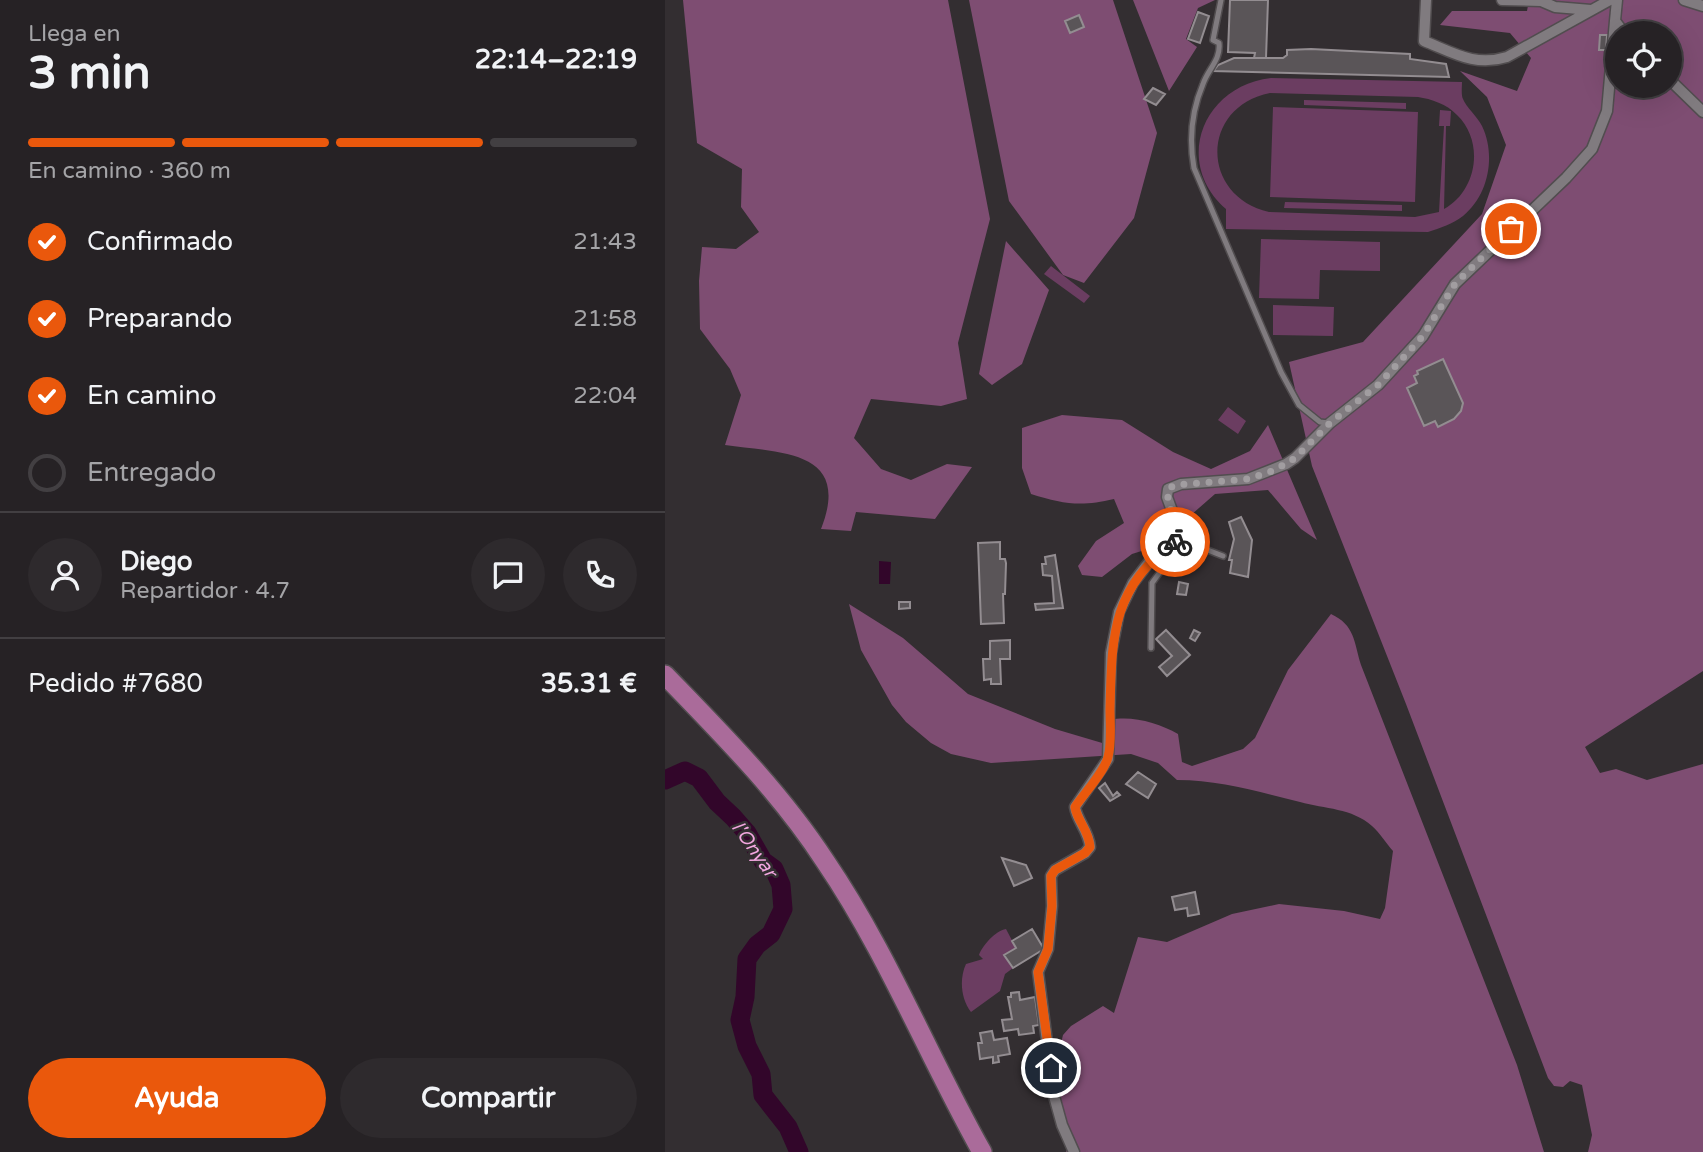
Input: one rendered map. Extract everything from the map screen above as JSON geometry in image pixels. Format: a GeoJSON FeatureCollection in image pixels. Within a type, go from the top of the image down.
{"type":"FeatureCollection","features":[{"type":"Feature","properties":{"kind":"highway"},"geometry":{"type":"LineString","coordinates":[[665,675],[768,784],[826,862],[887,967],[950,1095],[982,1152]]}},
{"type":"Feature","properties":{"kind":"street"},"geometry":{"type":"LineString","coordinates":[[1426,0],[1424,41],[1466,58],[1491,62],[1507,57],[1610,0]]}},
{"type":"Feature","properties":{"kind":"street"},"geometry":{"type":"LineString","coordinates":[[1503,0],[1541,1],[1555,7],[1591,10]]}},
{"type":"Feature","properties":{"kind":"street"},"geometry":{"type":"LineString","coordinates":[[1615,21],[1617,0]]}},
{"type":"Feature","properties":{"kind":"street"},"geometry":{"type":"LineString","coordinates":[[1683,0],[1703,6]]}},
{"type":"Feature","properties":{"kind":"street"},"geometry":{"type":"LineString","coordinates":[[1682,92],[1703,112]]}},
{"type":"Feature","properties":{"kind":"street"},"geometry":{"type":"LineString","coordinates":[[1075,1152],[1062,1125],[1054,1096],[1038,972],[1048,949],[1052,906],[1051,876],[1055,870],[1085,853],[1090,847],[1086,827],[1075,807],[1108,759],[1111,653],[1119,612],[1133,583],[1152,558],[1182,539],[1167,497],[1168,489],[1175,485],[1248,479],[1275,470],[1295,458],[1330,423],[1378,385],[1423,336],[1455,284],[1566,178],[1592,149],[1603,125],[1609,98]]}},
{"type":"Feature","properties":{"kind":"lane"},"geometry":{"type":"LineString","coordinates":[[1221,0],[1213,40],[1219,43],[1220,54],[1204,81],[1197,100],[1192,141],[1194,167],[1272,350],[1299,405],[1320,422],[1330,423]]}},
{"type":"Feature","properties":{"kind":"lane"},"geometry":{"type":"LineString","coordinates":[[1151,648],[1152,583],[1182,539],[1223,556]]}},
{"type":"Feature","properties":{"kind":"shaded area"},"geometry":{"type":"Polygon","coordinates":[[[683,0],[948,0],[990,219],[958,343],[967,399],[941,406],[871,399],[854,438],[881,469],[911,480],[947,464],[972,467],[935,519],[856,512],[851,531],[821,529],[828,503],[827,484],[819,470],[806,460],[788,454],[725,445],[741,395],[730,369],[700,329],[699,281],[702,247],[736,249],[759,232],[741,207],[742,169],[697,143],[683,0]]]}},
{"type":"Feature","properties":{"kind":"shaded area"},"geometry":{"type":"Polygon","coordinates":[[[969,0],[1113,0],[1157,133],[1134,218],[1084,283],[1063,275],[1009,201],[969,0]]]}},
{"type":"Feature","properties":{"kind":"shaded area"},"geometry":{"type":"Polygon","coordinates":[[[1133,0],[1215,0],[1198,8],[1186,39],[1197,47],[1169,91],[1133,0]]]}},
{"type":"Feature","properties":{"kind":"shaded area"},"geometry":{"type":"Polygon","coordinates":[[[1529,0],[1703,0],[1703,671],[1585,747],[1600,773],[1616,769],[1647,780],[1703,764],[1703,1152],[1588,1152],[1592,1135],[1582,1085],[1570,1081],[1563,1087],[1554,1086],[1548,1078],[1312,466],[1289,362],[1363,342],[1482,214],[1506,145],[1487,97],[1460,71],[1517,91],[1531,58],[1510,33],[1440,25],[1452,11],[1527,11],[1529,0]]]}},
{"type":"Feature","properties":{"kind":"shaded area"},"geometry":{"type":"Polygon","coordinates":[[[1271,78],[1462,82],[1463,99],[1480,122],[1489,149],[1487,174],[1479,197],[1463,216],[1451,224],[1428,232],[1226,229],[1226,209],[1210,190],[1201,170],[1199,149],[1203,129],[1212,111],[1227,95],[1247,84],[1271,78]],[[1270,93],[1247,101],[1231,115],[1221,133],[1217,152],[1221,171],[1230,189],[1246,203],[1269,212],[1415,217],[1439,212],[1444,126],[1439,126],[1440,110],[1451,111],[1450,126],[1446,126],[1444,209],[1464,191],[1470,178],[1474,152],[1466,126],[1457,115],[1449,108],[1439,103],[1418,97],[1270,93]]]}},
{"type":"Feature","properties":{"kind":"shaded area"},"geometry":{"type":"Polygon","coordinates":[[[1304,100],[1406,103],[1406,109],[1304,105],[1304,100]]]}},
{"type":"Feature","properties":{"kind":"shaded area"},"geometry":{"type":"Polygon","coordinates":[[[1273,107],[1418,112],[1415,202],[1270,197],[1273,107]]]}},
{"type":"Feature","properties":{"kind":"shaded area"},"geometry":{"type":"Polygon","coordinates":[[[1285,202],[1402,205],[1402,211],[1284,208],[1285,202]]]}},
{"type":"Feature","properties":{"kind":"shaded area"},"geometry":{"type":"Polygon","coordinates":[[[1261,239],[1380,242],[1380,271],[1320,270],[1319,299],[1259,298],[1261,239]]]}},
{"type":"Feature","properties":{"kind":"shaded area"},"geometry":{"type":"Polygon","coordinates":[[[1006,241],[1049,290],[1022,364],[992,385],[979,374],[1006,241]]]}},
{"type":"Feature","properties":{"kind":"shaded area"},"geometry":{"type":"Polygon","coordinates":[[[1051,266],[1090,296],[1084,303],[1044,274],[1051,266]]]}},
{"type":"Feature","properties":{"kind":"shaded area"},"geometry":{"type":"Polygon","coordinates":[[[1273,305],[1334,307],[1333,336],[1273,335],[1273,305]]]}},
{"type":"Feature","properties":{"kind":"shaded area"},"geometry":{"type":"Polygon","coordinates":[[[1228,407],[1246,421],[1238,434],[1218,420],[1228,407]]]}},
{"type":"Feature","properties":{"kind":"shaded area"},"geometry":{"type":"Polygon","coordinates":[[[1062,415],[1122,420],[1173,452],[1211,469],[1250,451],[1268,425],[1317,540],[1301,529],[1268,490],[1215,494],[1148,549],[1132,554],[1102,577],[1082,575],[1078,566],[1096,541],[1124,523],[1114,499],[1072,503],[1031,494],[1022,468],[1022,428],[1062,415]]]}},
{"type":"Feature","properties":{"kind":"shaded area"},"geometry":{"type":"Polygon","coordinates":[[[879,561],[891,562],[890,584],[879,584],[879,561]]]}},
{"type":"Feature","properties":{"kind":"shaded area"},"geometry":{"type":"Polygon","coordinates":[[[849,604],[903,638],[968,694],[1055,729],[1109,745],[1110,720],[1136,719],[1154,723],[1178,734],[1182,762],[1192,766],[1243,749],[1255,738],[1288,670],[1331,614],[1339,618],[1352,635],[1361,665],[1517,1065],[1544,1152],[1066,1152],[1070,1143],[1054,1096],[1063,1035],[1071,1026],[1103,1006],[1114,1013],[1138,937],[1167,942],[1232,914],[1279,904],[1344,911],[1380,919],[1385,908],[1393,851],[1372,826],[1347,812],[1224,784],[1177,780],[1158,763],[1131,754],[991,763],[951,754],[931,743],[906,722],[892,705],[861,650],[849,604]]]}},
{"type":"Feature","properties":{"kind":"shaded area"},"geometry":{"type":"Polygon","coordinates":[[[1006,929],[1016,948],[1005,955],[1013,968],[1005,974],[1000,991],[971,1012],[962,989],[966,964],[983,959],[979,955],[986,943],[998,932],[1006,929]]]}},
{"type":"Feature","properties":{"kind":"building"},"geometry":{"type":"Polygon","coordinates":[[[1230,0],[1268,0],[1266,58],[1254,58],[1255,53],[1228,52],[1230,0]]]}},
{"type":"Feature","properties":{"kind":"building"},"geometry":{"type":"Polygon","coordinates":[[[1198,12],[1209,16],[1200,43],[1188,39],[1198,12]]]}},
{"type":"Feature","properties":{"kind":"building"},"geometry":{"type":"Polygon","coordinates":[[[1079,15],[1084,27],[1070,33],[1065,21],[1079,15]]]}},
{"type":"Feature","properties":{"kind":"building"},"geometry":{"type":"Polygon","coordinates":[[[1600,35],[1605,35],[1605,50],[1599,50],[1600,35]]]}},
{"type":"Feature","properties":{"kind":"building"},"geometry":{"type":"Polygon","coordinates":[[[1287,50],[1410,54],[1410,59],[1446,64],[1449,77],[1213,71],[1218,65],[1234,58],[1283,58],[1287,55],[1287,50]]]}},
{"type":"Feature","properties":{"kind":"building"},"geometry":{"type":"Polygon","coordinates":[[[1153,88],[1165,94],[1156,105],[1144,99],[1153,88]]]}},
{"type":"Feature","properties":{"kind":"building"},"geometry":{"type":"Polygon","coordinates":[[[1443,359],[1463,403],[1461,411],[1454,419],[1438,427],[1435,421],[1424,426],[1407,388],[1417,383],[1414,376],[1418,374],[1417,371],[1443,359]]]}},
{"type":"Feature","properties":{"kind":"building"},"geometry":{"type":"Polygon","coordinates":[[[1241,517],[1252,540],[1248,577],[1230,573],[1232,560],[1229,560],[1234,539],[1229,522],[1241,517]]]}},
{"type":"Feature","properties":{"kind":"building"},"geometry":{"type":"Polygon","coordinates":[[[1000,542],[1000,559],[1005,559],[1006,563],[1004,623],[981,624],[978,543],[1000,542]]]}},
{"type":"Feature","properties":{"kind":"building"},"geometry":{"type":"Polygon","coordinates":[[[1055,555],[1063,608],[1036,610],[1035,604],[1054,603],[1052,576],[1043,575],[1042,564],[1046,564],[1045,557],[1055,555]]]}},
{"type":"Feature","properties":{"kind":"building"},"geometry":{"type":"Polygon","coordinates":[[[1179,582],[1188,584],[1186,595],[1177,594],[1179,582]]]}},
{"type":"Feature","properties":{"kind":"building"},"geometry":{"type":"Polygon","coordinates":[[[899,602],[910,602],[910,608],[899,609],[899,602]]]}},
{"type":"Feature","properties":{"kind":"building"},"geometry":{"type":"Polygon","coordinates":[[[1166,630],[1190,655],[1167,676],[1159,667],[1172,656],[1156,639],[1166,630]]]}},
{"type":"Feature","properties":{"kind":"building"},"geometry":{"type":"Polygon","coordinates":[[[1194,630],[1200,633],[1195,641],[1190,638],[1194,630]]]}},
{"type":"Feature","properties":{"kind":"building"},"geometry":{"type":"Polygon","coordinates":[[[1010,640],[1010,659],[1000,659],[1001,684],[991,684],[991,679],[984,680],[983,659],[990,659],[990,641],[1010,640]]]}},
{"type":"Feature","properties":{"kind":"building"},"geometry":{"type":"Polygon","coordinates":[[[1138,772],[1156,784],[1148,798],[1126,784],[1138,772]]]}},
{"type":"Feature","properties":{"kind":"building"},"geometry":{"type":"Polygon","coordinates":[[[1105,783],[1113,796],[1117,792],[1120,795],[1110,801],[1099,788],[1105,783]]]}},
{"type":"Feature","properties":{"kind":"building"},"geometry":{"type":"Polygon","coordinates":[[[1002,858],[1026,865],[1032,878],[1014,886],[1002,858]]]}},
{"type":"Feature","properties":{"kind":"building"},"geometry":{"type":"Polygon","coordinates":[[[1195,892],[1199,914],[1188,916],[1187,908],[1175,910],[1172,897],[1195,892]]]}},
{"type":"Feature","properties":{"kind":"building"},"geometry":{"type":"Polygon","coordinates":[[[1032,929],[1044,949],[1013,968],[1004,955],[1016,948],[1012,941],[1032,929]]]}},
{"type":"Feature","properties":{"kind":"building"},"geometry":{"type":"Polygon","coordinates":[[[1019,992],[1020,1000],[1035,997],[1039,1025],[1033,1026],[1034,1033],[1019,1035],[1018,1029],[1004,1031],[1002,1020],[1012,1019],[1008,997],[1011,997],[1011,993],[1019,992]]]}},
{"type":"Feature","properties":{"kind":"building"},"geometry":{"type":"Polygon","coordinates":[[[992,1031],[994,1040],[1007,1038],[1010,1054],[998,1056],[999,1062],[993,1063],[993,1057],[980,1059],[978,1043],[982,1043],[980,1033],[992,1031]]]}},
{"type":"Feature","properties":{"kind":"waterway","name":"l'Onyar"},"geometry":{"type":"LineString","coordinates":[[665,780],[685,771],[699,778],[717,802],[747,833],[763,861],[774,869],[781,885],[783,909],[771,934],[757,945],[747,959],[745,997],[740,1020],[747,1046],[761,1074],[763,1095],[788,1127],[799,1152]]}},
{"type":"Feature","properties":{"kind":"way so far"},"geometry":{"type":"LineString","coordinates":[[1175,542],[1182,538],[1182,535],[1167,497],[1168,489],[1175,485],[1248,479],[1275,470],[1295,458],[1330,423],[1378,385],[1423,336],[1455,284],[1511,229]]}},
{"type":"Feature","properties":{"kind":"route"},"geometry":{"type":"LineString","coordinates":[[1051,1068],[1038,972],[1048,949],[1052,906],[1051,876],[1063,864],[1085,853],[1090,847],[1086,827],[1075,807],[1108,759],[1111,653],[1119,612],[1133,583],[1152,558],[1175,542]]}}]}
